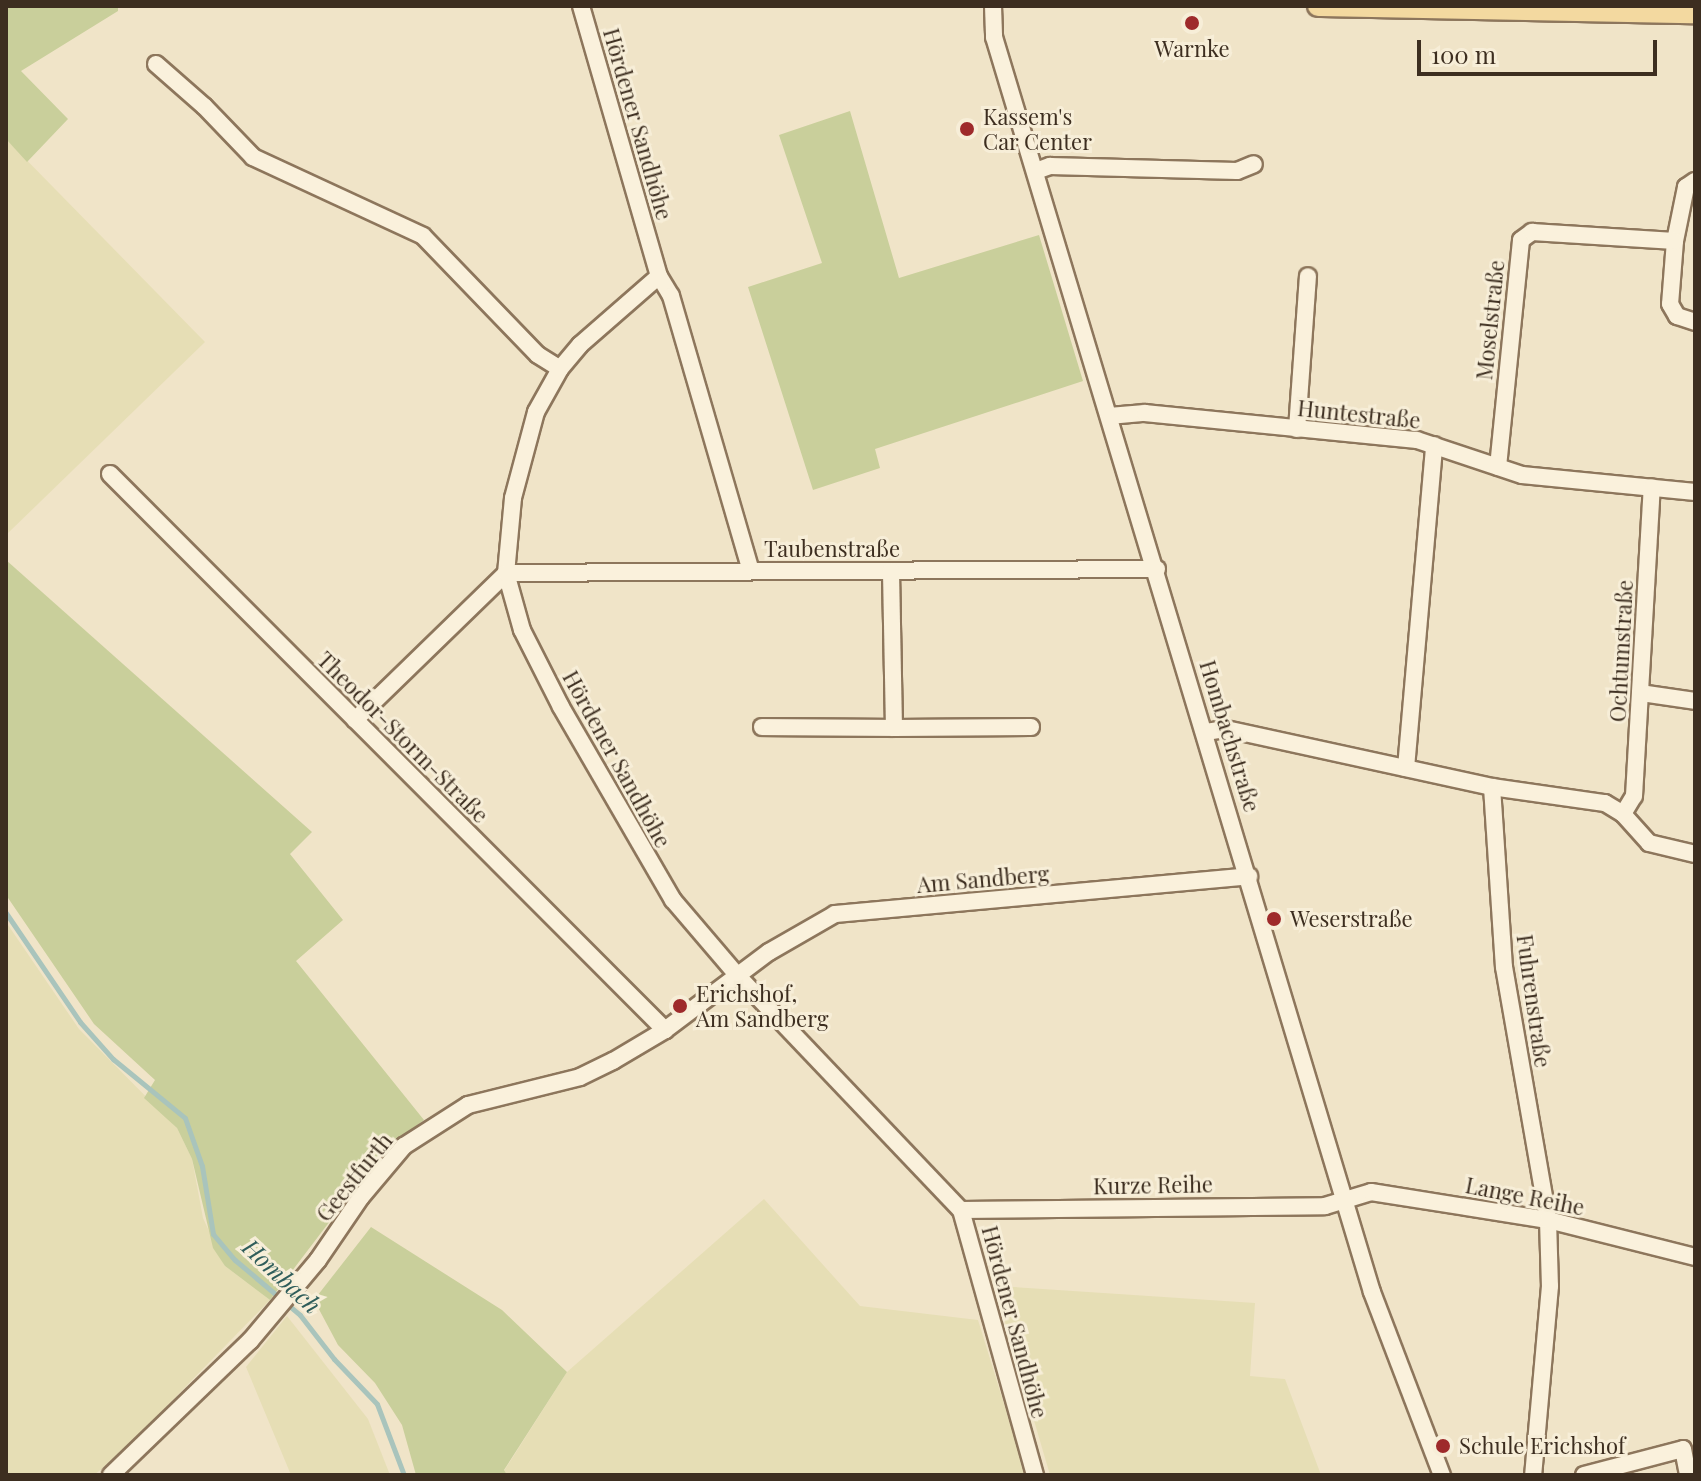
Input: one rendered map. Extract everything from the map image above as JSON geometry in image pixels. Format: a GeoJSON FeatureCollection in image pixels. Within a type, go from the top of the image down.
{"type":"FeatureCollection","features":[{"type":"Feature","properties":{"kind":"main road"},"geometry":{"type":"LineString","coordinates":[[1318,6],[1695,13]]}},
{"type":"Feature","properties":{"kind":"street","name":"Hördener Sandhöhe"},"geometry":{"type":"LineString","coordinates":[[581,6],[659,276],[580,345],[560,369],[536,412],[513,498],[506,573],[529,643],[655,874],[737,975],[961,1210],[1035,1475]]}},
{"type":"Feature","properties":{"kind":"street","name":"Hombachstraße"},"geometry":{"type":"LineString","coordinates":[[993,6],[994,37],[1345,1199],[1401,1374],[1442,1475]]}},
{"type":"Feature","properties":{"kind":"street"},"geometry":{"type":"LineString","coordinates":[[156,64],[204,106],[253,157],[423,236],[538,355],[560,369]]}},
{"type":"Feature","properties":{"kind":"street"},"geometry":{"type":"LineString","coordinates":[[1036,171],[1050,166],[1237,171],[1254,164]]}},
{"type":"Feature","properties":{"kind":"street"},"geometry":{"type":"LineString","coordinates":[[1695,181],[1686,187],[1675,241],[1670,304],[1677,316],[1695,322]]}},
{"type":"Feature","properties":{"kind":"street","name":"Moselstraße"},"geometry":{"type":"LineString","coordinates":[[1498,467],[1521,240],[1532,232],[1675,241]]}},
{"type":"Feature","properties":{"kind":"street"},"geometry":{"type":"LineString","coordinates":[[659,276],[671,296],[751,571]]}},
{"type":"Feature","properties":{"kind":"street"},"geometry":{"type":"LineString","coordinates":[[1297,429],[1308,276]]}},
{"type":"Feature","properties":{"kind":"street","name":"Huntestraße"},"geometry":{"type":"LineString","coordinates":[[1109,416],[1145,413],[1417,440],[1522,475],[1695,492]]}},
{"type":"Feature","properties":{"kind":"street"},"geometry":{"type":"LineString","coordinates":[[1406,768],[1434,445]]}},
{"type":"Feature","properties":{"kind":"street","name":"Theodor-Storm-Straße"},"geometry":{"type":"LineString","coordinates":[[110,474],[665,1030]]}},
{"type":"Feature","properties":{"kind":"street","name":"Ochtumstraße"},"geometry":{"type":"LineString","coordinates":[[1623,814],[1634,796],[1652,488]]}},
{"type":"Feature","properties":{"kind":"street","name":"Taubenstraße"},"geometry":{"type":"LineString","coordinates":[[506,573],[1157,569]]}},
{"type":"Feature","properties":{"kind":"street"},"geometry":{"type":"LineString","coordinates":[[891,571],[894,728]]}},
{"type":"Feature","properties":{"kind":"street"},"geometry":{"type":"LineString","coordinates":[[355,720],[506,573]]}},
{"type":"Feature","properties":{"kind":"street"},"geometry":{"type":"LineString","coordinates":[[1641,693],[1695,701]]}},
{"type":"Feature","properties":{"kind":"street"},"geometry":{"type":"LineString","coordinates":[[762,727],[1031,727]]}},
{"type":"Feature","properties":{"kind":"street"},"geometry":{"type":"LineString","coordinates":[[1206,732],[1226,729],[1492,787],[1605,803],[1623,814],[1649,843],[1695,854]]}},
{"type":"Feature","properties":{"kind":"street","name":"Fuhrenstraße"},"geometry":{"type":"LineString","coordinates":[[1492,787],[1508,1002],[1548,1220],[1550,1286],[1533,1475]]}},
{"type":"Feature","properties":{"kind":"street","name":"Am Sandberg"},"geometry":{"type":"LineString","coordinates":[[737,975],[835,914],[1249,876]]}},
{"type":"Feature","properties":{"kind":"street","name":"Geestfurth"},"geometry":{"type":"LineString","coordinates":[[111,1475],[179,1413],[286,1300],[361,1197],[404,1146],[468,1105],[580,1077],[665,1030],[737,975]]}},
{"type":"Feature","properties":{"kind":"street","name":"Lange Reihe"},"geometry":{"type":"LineString","coordinates":[[1345,1199],[1371,1192],[1548,1220],[1695,1257]]}},
{"type":"Feature","properties":{"kind":"street","name":"Kurze Reihe"},"geometry":{"type":"LineString","coordinates":[[961,1210],[1325,1206],[1345,1199]]}},
{"type":"Feature","properties":{"kind":"street"},"geometry":{"type":"LineString","coordinates":[[1584,1475],[1683,1449],[1688,1475]]}},
{"type":"Feature","properties":{"kind":"shaded area"},"geometry":{"type":"Polygon","coordinates":[[[6,139],[205,342],[6,535],[6,139]]]}},
{"type":"Feature","properties":{"kind":"shaded area"},"geometry":{"type":"Polygon","coordinates":[[[6,922],[79,1029],[177,1128],[192,1159],[203,1218],[225,1266],[270,1300],[119,1455],[94,1475],[10,1475],[6,1469],[6,922]]]}},
{"type":"Feature","properties":{"kind":"shaded area"},"geometry":{"type":"Polygon","coordinates":[[[764,1199],[860,1306],[978,1320],[1026,1475],[507,1475],[504,1471],[567,1372],[764,1199]]]}},
{"type":"Feature","properties":{"kind":"shaded area"},"geometry":{"type":"Polygon","coordinates":[[[999,1286],[1255,1303],[1250,1376],[1285,1379],[1321,1475],[1050,1475],[1001,1308],[999,1286]]]}},
{"type":"Feature","properties":{"kind":"shaded area"},"geometry":{"type":"Polygon","coordinates":[[[287,1316],[368,1419],[390,1475],[291,1475],[246,1367],[287,1316]]]}},
{"type":"Feature","properties":{"kind":"green space"},"geometry":{"type":"Polygon","coordinates":[[[6,6],[118,6],[118,11],[21,71],[68,119],[27,162],[6,139],[6,6]]]}},
{"type":"Feature","properties":{"kind":"green space"},"geometry":{"type":"Polygon","coordinates":[[[850,111],[899,278],[1039,235],[1083,381],[875,449],[880,468],[813,490],[748,287],[822,263],[779,135],[850,111]]]}},
{"type":"Feature","properties":{"kind":"green space"},"geometry":{"type":"Polygon","coordinates":[[[6,560],[312,832],[290,854],[343,920],[296,961],[424,1120],[384,1150],[270,1300],[225,1266],[213,1248],[192,1159],[177,1128],[144,1098],[155,1080],[94,1024],[6,895],[6,560]]]}},
{"type":"Feature","properties":{"kind":"green space"},"geometry":{"type":"Polygon","coordinates":[[[371,1227],[502,1310],[567,1372],[504,1470],[507,1475],[416,1475],[402,1425],[375,1383],[338,1345],[314,1300],[371,1227]]]}},
{"type":"Feature","properties":{"kind":"waterway","name":"Hombach"},"geometry":{"type":"LineString","coordinates":[[6,913],[80,1022],[113,1059],[185,1118],[202,1166],[213,1234],[235,1260],[300,1315],[334,1359],[377,1404],[404,1475]]}},
{"type":"Feature","properties":{"kind":"place","name":"Warnke"},"geometry":{"type":"Point","coordinates":[1192,23]}},
{"type":"Feature","properties":{"kind":"place","name":"Kassem's Car Center"},"geometry":{"type":"Point","coordinates":[967,129]}},
{"type":"Feature","properties":{"kind":"place","name":"Weserstraße"},"geometry":{"type":"Point","coordinates":[1274,919]}},
{"type":"Feature","properties":{"kind":"place","name":"Erichshof, Am Sandberg"},"geometry":{"type":"Point","coordinates":[680,1006]}},
{"type":"Feature","properties":{"kind":"place","name":"Schule Erichshof"},"geometry":{"type":"Point","coordinates":[1443,1446]}}]}
